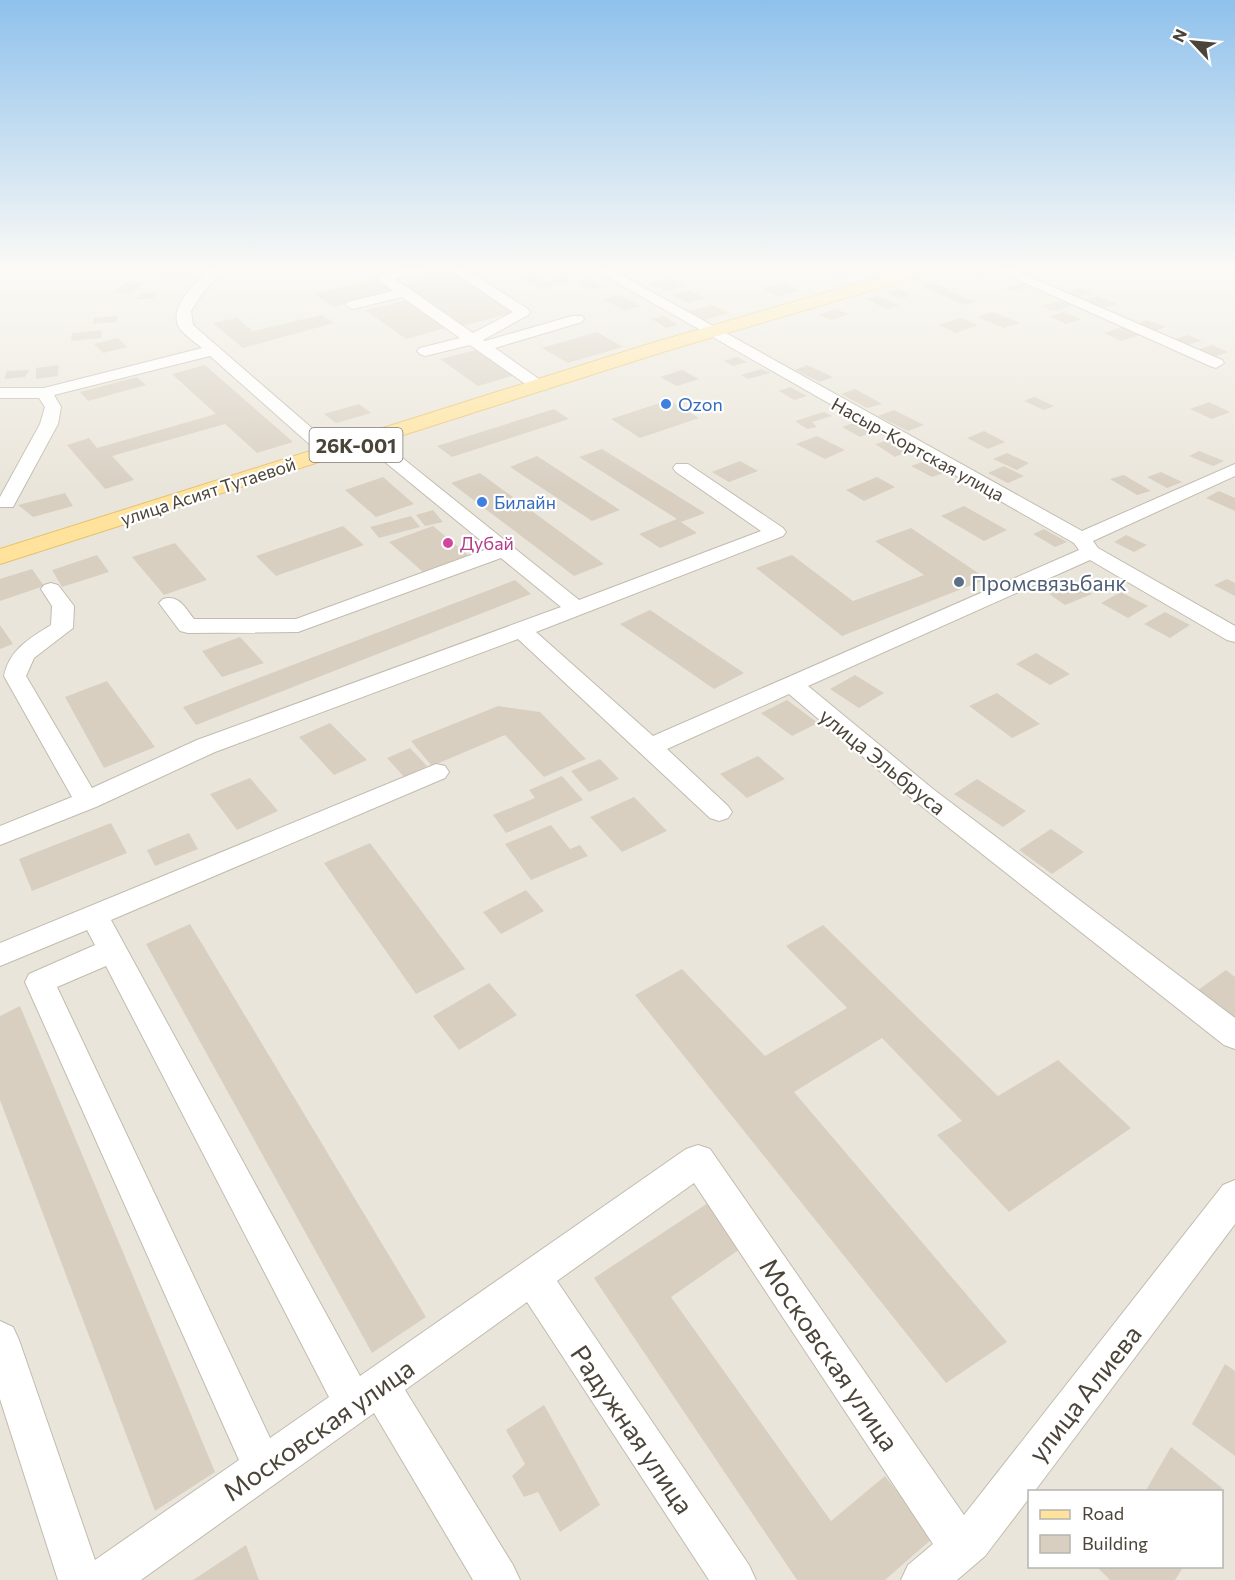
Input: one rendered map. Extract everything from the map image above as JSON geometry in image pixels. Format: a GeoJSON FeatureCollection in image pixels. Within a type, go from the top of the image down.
{"type":"FeatureCollection","features":[{"type":"Feature","properties":{"kind":"main road","name":"улица Асият Тутаевой"},"geometry":{"type":"LineString","coordinates":[[0,557],[681,341]]}},
{"type":"Feature","properties":{"kind":"street"},"geometry":{"type":"LineString","coordinates":[[203,341],[330,453]]}},
{"type":"Feature","properties":{"kind":"street"},"geometry":{"type":"LineString","coordinates":[[474,341],[540,387]]}},
{"type":"Feature","properties":{"kind":"street"},"geometry":{"type":"LineString","coordinates":[[477,343],[480,341]]}},
{"type":"Feature","properties":{"kind":"street"},"geometry":{"type":"LineString","coordinates":[[425,351],[486,341]]}},
{"type":"Feature","properties":{"kind":"street","name":"Насыр-Кортская улица"},"geometry":{"type":"LineString","coordinates":[[728,341],[1086,546],[1235,635]]}},
{"type":"Feature","properties":{"kind":"street"},"geometry":{"type":"LineString","coordinates":[[1165,341],[1216,363]]}},
{"type":"Feature","properties":{"kind":"street"},"geometry":{"type":"LineString","coordinates":[[0,393],[44,393],[214,350]]}},
{"type":"Feature","properties":{"kind":"street"},"geometry":{"type":"LineString","coordinates":[[6,503],[49,424],[53,407],[44,393]]}},
{"type":"Feature","properties":{"kind":"street"},"geometry":{"type":"LineString","coordinates":[[369,441],[576,609]]}},
{"type":"Feature","properties":{"kind":"street"},"geometry":{"type":"LineString","coordinates":[[0,836],[87,801],[206,746],[521,630],[776,532],[682,468]]}},
{"type":"Feature","properties":{"kind":"street"},"geometry":{"type":"LineString","coordinates":[[650,747],[792,685],[1086,546],[1235,469]]}},
{"type":"Feature","properties":{"kind":"street"},"geometry":{"type":"LineString","coordinates":[[170,603],[188,626],[298,625],[504,550]]}},
{"type":"Feature","properties":{"kind":"street"},"geometry":{"type":"LineString","coordinates":[[51,589],[63,606],[62,628],[29,650],[16,664],[15,676],[87,801]]}},
{"type":"Feature","properties":{"kind":"street"},"geometry":{"type":"LineString","coordinates":[[521,630],[719,812]]}},
{"type":"Feature","properties":{"kind":"street","name":"улица Эльбруса"},"geometry":{"type":"LineString","coordinates":[[792,685],[924,795],[1235,1036]]}},
{"type":"Feature","properties":{"kind":"street"},"geometry":{"type":"LineString","coordinates":[[0,955],[436,772]]}},
{"type":"Feature","properties":{"kind":"street"},"geometry":{"type":"LineString","coordinates":[[94,916],[367,1395],[498,1580]]}},
{"type":"Feature","properties":{"kind":"street"},"geometry":{"type":"LineString","coordinates":[[112,950],[40,982],[263,1468]]}},
{"type":"Feature","properties":{"kind":"street","name":"Московская улица"},"geometry":{"type":"LineString","coordinates":[[104,1580],[698,1160],[962,1548]]}},
{"type":"Feature","properties":{"kind":"street","name":"улица Алиева"},"geometry":{"type":"LineString","coordinates":[[923,1580],[970,1541],[1234,1201]]}},
{"type":"Feature","properties":{"kind":"street","name":"Радужная улица"},"geometry":{"type":"LineString","coordinates":[[532,1278],[734,1580]]}},
{"type":"Feature","properties":{"kind":"street"},"geometry":{"type":"LineString","coordinates":[[0,1340],[80,1580]]}},
{"type":"Feature","properties":{"kind":"shaded area"},"geometry":{"type":"Polygon","coordinates":[[[0,341],[1235,341],[1235,1580],[0,1580],[0,341]]]}},
{"type":"Feature","properties":{"kind":"building"},"geometry":{"type":"Polygon","coordinates":[[[121,341],[127,347],[103,353],[94,344],[121,341]]]}},
{"type":"Feature","properties":{"kind":"building"},"geometry":{"type":"Polygon","coordinates":[[[234,341],[269,341],[243,348],[234,341]]]}},
{"type":"Feature","properties":{"kind":"building"},"geometry":{"type":"Polygon","coordinates":[[[567,341],[612,341],[623,347],[568,363],[542,348],[567,341]]]}},
{"type":"Feature","properties":{"kind":"building"},"geometry":{"type":"Polygon","coordinates":[[[1178,341],[1202,341],[1187,345],[1178,341]]]}},
{"type":"Feature","properties":{"kind":"building"},"geometry":{"type":"Polygon","coordinates":[[[1212,345],[1228,352],[1214,357],[1198,350],[1212,345]]]}},
{"type":"Feature","properties":{"kind":"building"},"geometry":{"type":"Polygon","coordinates":[[[476,350],[515,375],[478,386],[440,359],[476,350]]]}},
{"type":"Feature","properties":{"kind":"building"},"geometry":{"type":"Polygon","coordinates":[[[737,357],[747,362],[733,366],[724,361],[737,357]]]}},
{"type":"Feature","properties":{"kind":"building"},"geometry":{"type":"Polygon","coordinates":[[[59,365],[58,376],[36,379],[36,368],[59,365]]]}},
{"type":"Feature","properties":{"kind":"building"},"geometry":{"type":"Polygon","coordinates":[[[205,365],[293,442],[257,453],[225,424],[112,456],[134,480],[105,489],[67,445],[89,438],[97,448],[216,414],[172,374],[205,365]]]}},
{"type":"Feature","properties":{"kind":"building"},"geometry":{"type":"Polygon","coordinates":[[[807,365],[833,377],[820,382],[795,370],[807,365]]]}},
{"type":"Feature","properties":{"kind":"building"},"geometry":{"type":"Polygon","coordinates":[[[762,369],[770,373],[748,379],[741,375],[762,369]]]}},
{"type":"Feature","properties":{"kind":"building"},"geometry":{"type":"Polygon","coordinates":[[[29,370],[25,377],[4,379],[7,371],[29,370]]]}},
{"type":"Feature","properties":{"kind":"building"},"geometry":{"type":"Polygon","coordinates":[[[682,370],[699,379],[677,386],[660,377],[682,370]]]}},
{"type":"Feature","properties":{"kind":"building"},"geometry":{"type":"Polygon","coordinates":[[[137,377],[146,385],[88,401],[80,392],[137,377]]]}},
{"type":"Feature","properties":{"kind":"building"},"geometry":{"type":"Polygon","coordinates":[[[790,387],[807,396],[794,400],[779,391],[790,387]]]}},
{"type":"Feature","properties":{"kind":"building"},"geometry":{"type":"Polygon","coordinates":[[[855,389],[882,404],[867,408],[841,394],[855,389]]]}},
{"type":"Feature","properties":{"kind":"building"},"geometry":{"type":"Polygon","coordinates":[[[1034,397],[1054,406],[1044,410],[1024,401],[1034,397]]]}},
{"type":"Feature","properties":{"kind":"building"},"geometry":{"type":"Polygon","coordinates":[[[669,400],[699,418],[640,438],[611,419],[669,400]]]}},
{"type":"Feature","properties":{"kind":"building"},"geometry":{"type":"Polygon","coordinates":[[[1209,402],[1230,412],[1212,419],[1190,409],[1209,402]]]}},
{"type":"Feature","properties":{"kind":"building"},"geometry":{"type":"Polygon","coordinates":[[[359,404],[371,413],[336,423],[324,414],[359,404]]]}},
{"type":"Feature","properties":{"kind":"building"},"geometry":{"type":"Polygon","coordinates":[[[554,409],[569,419],[452,457],[437,446],[554,409]]]}},
{"type":"Feature","properties":{"kind":"building"},"geometry":{"type":"Polygon","coordinates":[[[894,410],[924,425],[908,431],[878,416],[894,410]]]}},
{"type":"Feature","properties":{"kind":"building"},"geometry":{"type":"Polygon","coordinates":[[[824,412],[832,416],[812,422],[817,427],[807,429],[795,421],[824,412]]]}},
{"type":"Feature","properties":{"kind":"building"},"geometry":{"type":"Polygon","coordinates":[[[853,423],[872,432],[860,437],[842,427],[853,423]]]}},
{"type":"Feature","properties":{"kind":"building"},"geometry":{"type":"Polygon","coordinates":[[[984,431],[1005,442],[988,449],[967,438],[984,431]]]}},
{"type":"Feature","properties":{"kind":"building"},"geometry":{"type":"Polygon","coordinates":[[[817,436],[845,450],[825,459],[796,444],[817,436]]]}},
{"type":"Feature","properties":{"kind":"building"},"geometry":{"type":"Polygon","coordinates":[[[890,440],[909,451],[895,457],[875,444],[890,440]]]}},
{"type":"Feature","properties":{"kind":"building"},"geometry":{"type":"Polygon","coordinates":[[[602,449],[705,513],[681,522],[697,533],[660,548],[639,534],[677,519],[579,457],[602,449]]]}},
{"type":"Feature","properties":{"kind":"building"},"geometry":{"type":"Polygon","coordinates":[[[1199,451],[1224,461],[1213,466],[1189,456],[1199,451]]]}},
{"type":"Feature","properties":{"kind":"building"},"geometry":{"type":"Polygon","coordinates":[[[1007,453],[1029,463],[1017,470],[993,459],[1007,453]]]}},
{"type":"Feature","properties":{"kind":"building"},"geometry":{"type":"Polygon","coordinates":[[[537,456],[620,510],[592,521],[510,467],[537,456]]]}},
{"type":"Feature","properties":{"kind":"building"},"geometry":{"type":"Polygon","coordinates":[[[740,461],[758,471],[729,482],[712,472],[740,461]]]}},
{"type":"Feature","properties":{"kind":"building"},"geometry":{"type":"Polygon","coordinates":[[[922,462],[944,473],[932,477],[911,466],[922,462]]]}},
{"type":"Feature","properties":{"kind":"building"},"geometry":{"type":"Polygon","coordinates":[[[1004,466],[1024,476],[1008,483],[988,473],[1004,466]]]}},
{"type":"Feature","properties":{"kind":"building"},"geometry":{"type":"Polygon","coordinates":[[[1161,472],[1182,482],[1167,488],[1147,477],[1161,472]]]}},
{"type":"Feature","properties":{"kind":"building"},"geometry":{"type":"Polygon","coordinates":[[[480,473],[604,564],[574,576],[451,483],[480,473]]]}},
{"type":"Feature","properties":{"kind":"building"},"geometry":{"type":"Polygon","coordinates":[[[1124,475],[1151,491],[1137,495],[1110,479],[1124,475]]]}},
{"type":"Feature","properties":{"kind":"building"},"geometry":{"type":"Polygon","coordinates":[[[383,477],[414,504],[376,517],[345,490],[383,477]]]}},
{"type":"Feature","properties":{"kind":"building"},"geometry":{"type":"Polygon","coordinates":[[[877,477],[895,487],[864,501],[846,490],[877,477]]]}},
{"type":"Feature","properties":{"kind":"building"},"geometry":{"type":"Polygon","coordinates":[[[1219,491],[1235,498],[1235,511],[1206,498],[1219,491]]]}},
{"type":"Feature","properties":{"kind":"building"},"geometry":{"type":"Polygon","coordinates":[[[65,493],[73,506],[33,517],[18,505],[65,493]]]}},
{"type":"Feature","properties":{"kind":"building"},"geometry":{"type":"Polygon","coordinates":[[[964,506],[1007,530],[984,541],[941,516],[964,506]]]}},
{"type":"Feature","properties":{"kind":"building"},"geometry":{"type":"Polygon","coordinates":[[[433,510],[443,522],[425,526],[416,515],[433,510]]]}},
{"type":"Feature","properties":{"kind":"building"},"geometry":{"type":"Polygon","coordinates":[[[411,516],[420,527],[379,538],[370,527],[411,516]]]}},
{"type":"Feature","properties":{"kind":"building"},"geometry":{"type":"Polygon","coordinates":[[[343,526],[364,545],[276,576],[256,556],[343,526]]]}},
{"type":"Feature","properties":{"kind":"building"},"geometry":{"type":"Polygon","coordinates":[[[433,526],[468,555],[423,572],[389,542],[433,526]]]}},
{"type":"Feature","properties":{"kind":"building"},"geometry":{"type":"Polygon","coordinates":[[[911,528],[987,579],[842,636],[756,568],[792,555],[853,601],[924,575],[875,541],[911,528]]]}},
{"type":"Feature","properties":{"kind":"building"},"geometry":{"type":"Polygon","coordinates":[[[1044,529],[1067,542],[1055,547],[1033,534],[1044,529]]]}},
{"type":"Feature","properties":{"kind":"building"},"geometry":{"type":"Polygon","coordinates":[[[1126,535],[1147,545],[1134,552],[1114,542],[1126,535]]]}},
{"type":"Feature","properties":{"kind":"building"},"geometry":{"type":"Polygon","coordinates":[[[175,543],[207,580],[164,595],[132,557],[175,543]]]}},
{"type":"Feature","properties":{"kind":"building"},"geometry":{"type":"Polygon","coordinates":[[[97,555],[109,572],[62,587],[52,570],[97,555]]]}},
{"type":"Feature","properties":{"kind":"building"},"geometry":{"type":"Polygon","coordinates":[[[32,569],[44,586],[0,601],[0,579],[32,569]]]}},
{"type":"Feature","properties":{"kind":"building"},"geometry":{"type":"Polygon","coordinates":[[[1068,579],[1092,594],[1065,605],[1042,589],[1068,579]]]}},
{"type":"Feature","properties":{"kind":"building"},"geometry":{"type":"Polygon","coordinates":[[[1227,579],[1235,583],[1235,596],[1214,585],[1227,579]]]}},
{"type":"Feature","properties":{"kind":"building"},"geometry":{"type":"Polygon","coordinates":[[[515,580],[531,594],[196,725],[183,707],[515,580]]]}},
{"type":"Feature","properties":{"kind":"building"},"geometry":{"type":"Polygon","coordinates":[[[1121,592],[1148,606],[1128,618],[1101,603],[1121,592]]]}},
{"type":"Feature","properties":{"kind":"building"},"geometry":{"type":"Polygon","coordinates":[[[650,610],[744,673],[714,689],[620,624],[650,610]]]}},
{"type":"Feature","properties":{"kind":"building"},"geometry":{"type":"Polygon","coordinates":[[[1165,612],[1190,625],[1170,638],[1144,624],[1165,612]]]}},
{"type":"Feature","properties":{"kind":"building"},"geometry":{"type":"Polygon","coordinates":[[[0,625],[13,644],[0,649],[0,625]]]}},
{"type":"Feature","properties":{"kind":"building"},"geometry":{"type":"Polygon","coordinates":[[[240,637],[264,663],[222,677],[202,651],[240,637]]]}},
{"type":"Feature","properties":{"kind":"building"},"geometry":{"type":"Polygon","coordinates":[[[1036,653],[1070,674],[1050,685],[1016,664],[1036,653]]]}},
{"type":"Feature","properties":{"kind":"building"},"geometry":{"type":"Polygon","coordinates":[[[855,675],[884,693],[859,708],[830,689],[855,675]]]}},
{"type":"Feature","properties":{"kind":"building"},"geometry":{"type":"Polygon","coordinates":[[[107,681],[155,747],[104,768],[65,697],[107,681]]]}},
{"type":"Feature","properties":{"kind":"building"},"geometry":{"type":"Polygon","coordinates":[[[997,693],[1040,724],[1012,738],[969,706],[997,693]]]}},
{"type":"Feature","properties":{"kind":"building"},"geometry":{"type":"Polygon","coordinates":[[[787,700],[818,723],[792,736],[761,713],[787,700]]]}},
{"type":"Feature","properties":{"kind":"building"},"geometry":{"type":"Polygon","coordinates":[[[498,706],[540,712],[586,759],[544,777],[505,735],[432,766],[411,741],[498,706]]]}},
{"type":"Feature","properties":{"kind":"building"},"geometry":{"type":"Polygon","coordinates":[[[330,723],[367,760],[334,775],[299,737],[330,723]]]}},
{"type":"Feature","properties":{"kind":"building"},"geometry":{"type":"Polygon","coordinates":[[[410,748],[427,766],[404,777],[387,758],[410,748]]]}},
{"type":"Feature","properties":{"kind":"building"},"geometry":{"type":"Polygon","coordinates":[[[758,756],[785,779],[747,798],[720,774],[758,756]]]}},
{"type":"Feature","properties":{"kind":"building"},"geometry":{"type":"Polygon","coordinates":[[[600,759],[619,779],[589,792],[571,771],[600,759]]]}},
{"type":"Feature","properties":{"kind":"building"},"geometry":{"type":"Polygon","coordinates":[[[562,776],[583,800],[506,833],[493,815],[535,798],[529,790],[562,776]]]}},
{"type":"Feature","properties":{"kind":"building"},"geometry":{"type":"Polygon","coordinates":[[[250,778],[278,811],[237,830],[210,794],[250,778]]]}},
{"type":"Feature","properties":{"kind":"building"},"geometry":{"type":"Polygon","coordinates":[[[977,779],[1026,811],[1003,827],[954,794],[977,779]]]}},
{"type":"Feature","properties":{"kind":"building"},"geometry":{"type":"Polygon","coordinates":[[[634,797],[667,831],[622,852],[590,817],[634,797]]]}},
{"type":"Feature","properties":{"kind":"building"},"geometry":{"type":"Polygon","coordinates":[[[111,823],[127,853],[32,891],[19,859],[111,823]]]}},
{"type":"Feature","properties":{"kind":"building"},"geometry":{"type":"Polygon","coordinates":[[[551,825],[570,849],[580,845],[588,856],[531,880],[505,844],[551,825]]]}},
{"type":"Feature","properties":{"kind":"building"},"geometry":{"type":"Polygon","coordinates":[[[1051,829],[1084,852],[1052,874],[1019,850],[1051,829]]]}},
{"type":"Feature","properties":{"kind":"building"},"geometry":{"type":"Polygon","coordinates":[[[189,833],[198,849],[155,866],[147,850],[189,833]]]}},
{"type":"Feature","properties":{"kind":"building"},"geometry":{"type":"Polygon","coordinates":[[[370,843],[465,969],[416,994],[324,863],[370,843]]]}},
{"type":"Feature","properties":{"kind":"building"},"geometry":{"type":"Polygon","coordinates":[[[526,890],[544,911],[501,934],[483,912],[526,890]]]}},
{"type":"Feature","properties":{"kind":"building"},"geometry":{"type":"Polygon","coordinates":[[[190,924],[426,1317],[372,1353],[146,944],[190,924]]]}},
{"type":"Feature","properties":{"kind":"building"},"geometry":{"type":"Polygon","coordinates":[[[823,925],[998,1096],[1058,1060],[1131,1128],[1009,1212],[937,1135],[962,1121],[882,1038],[794,1092],[1007,1342],[946,1383],[635,995],[682,969],[765,1056],[847,1008],[786,946],[823,925]]]}},
{"type":"Feature","properties":{"kind":"building"},"geometry":{"type":"Polygon","coordinates":[[[1226,970],[1235,977],[1235,1019],[1198,990],[1226,970]]]}},
{"type":"Feature","properties":{"kind":"building"},"geometry":{"type":"Polygon","coordinates":[[[489,983],[517,1015],[459,1050],[433,1016],[489,983]]]}},
{"type":"Feature","properties":{"kind":"building"},"geometry":{"type":"Polygon","coordinates":[[[20,1006],[215,1472],[155,1511],[0,1100],[0,1016],[20,1006]]]}},
{"type":"Feature","properties":{"kind":"building"},"geometry":{"type":"Polygon","coordinates":[[[708,1203],[743,1247],[671,1297],[831,1521],[885,1476],[933,1538],[885,1580],[797,1580],[594,1278],[708,1203]]]}},
{"type":"Feature","properties":{"kind":"building"},"geometry":{"type":"Polygon","coordinates":[[[1225,1364],[1235,1371],[1235,1456],[1192,1424],[1225,1364]]]}},
{"type":"Feature","properties":{"kind":"building"},"geometry":{"type":"Polygon","coordinates":[[[544,1405],[600,1505],[560,1532],[538,1492],[524,1497],[512,1476],[525,1464],[506,1430],[544,1405]]]}},
{"type":"Feature","properties":{"kind":"building"},"geometry":{"type":"Polygon","coordinates":[[[1171,1447],[1222,1488],[1221,1490],[1146,1490],[1171,1447]]]}},
{"type":"Feature","properties":{"kind":"building"},"geometry":{"type":"Polygon","coordinates":[[[246,1545],[259,1580],[193,1580],[246,1545]]]}},
{"type":"Feature","properties":{"kind":"building"},"geometry":{"type":"Polygon","coordinates":[[[1098,1568],[1182,1569],[1175,1580],[1110,1580],[1098,1568]]]}},
{"type":"Feature","properties":{"kind":"place","name":"Ozon"},"geometry":{"type":"Point","coordinates":[666,404]}},
{"type":"Feature","properties":{"kind":"place","name":"Билайн"},"geometry":{"type":"Point","coordinates":[482,502]}},
{"type":"Feature","properties":{"kind":"place","name":"Дубай"},"geometry":{"type":"Point","coordinates":[448,543]}},
{"type":"Feature","properties":{"kind":"place","name":"Промсвязьбанк"},"geometry":{"type":"Point","coordinates":[959,582]}}]}
